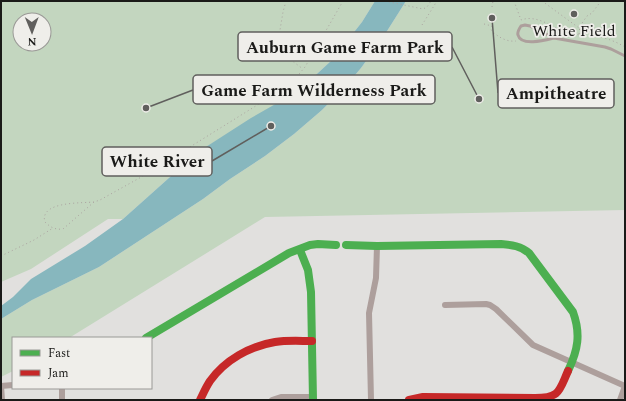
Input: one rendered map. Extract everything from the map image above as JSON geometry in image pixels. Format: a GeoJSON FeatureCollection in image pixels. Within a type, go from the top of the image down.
{"type":"FeatureCollection","features":[{"type":"Feature","properties":{"kind":"street"},"geometry":{"type":"LineString","coordinates":[[148,337],[289,253],[307,246],[336,245]]}},
{"type":"Feature","properties":{"kind":"street"},"geometry":{"type":"LineString","coordinates":[[346,245],[515,245],[525,249],[529,253],[576,318],[579,334],[573,362],[558,392],[551,396],[535,399],[423,397],[409,400]]}},
{"type":"Feature","properties":{"kind":"street"},"geometry":{"type":"LineString","coordinates":[[371,400],[368,313],[376,278],[376,246]]}},
{"type":"Feature","properties":{"kind":"street"},"geometry":{"type":"LineString","coordinates":[[272,400],[282,398],[313,398],[311,292],[308,270],[300,250]]}},
{"type":"Feature","properties":{"kind":"street"},"geometry":{"type":"LineString","coordinates":[[444,304],[490,305],[501,313],[533,345],[625,386],[620,400]]}},
{"type":"Feature","properties":{"kind":"street"},"geometry":{"type":"LineString","coordinates":[[200,400],[219,370],[242,353],[268,343],[312,341]]}},
{"type":"Feature","properties":{"kind":"street"},"geometry":{"type":"LineString","coordinates":[[2,400],[1,386],[12,385]]}},
{"type":"Feature","properties":{"kind":"street"},"geometry":{"type":"LineString","coordinates":[[62,389],[62,400]]}},
{"type":"Feature","properties":{"kind":"lane"},"geometry":{"type":"LineString","coordinates":[[554,38],[529,42],[520,39],[518,36],[519,29],[521,26],[530,26],[554,38],[605,47],[625,56]]}},
{"type":"Feature","properties":{"kind":"path"},"geometry":{"type":"LineString","coordinates":[[286,1],[282,12],[279,48],[283,54],[303,69]]}},
{"type":"Feature","properties":{"kind":"path"},"geometry":{"type":"LineString","coordinates":[[94,202],[63,229],[58,230],[44,222],[46,214],[49,210],[57,206],[70,203],[94,202],[100,200],[170,161],[177,155],[283,89],[294,80],[303,69],[343,1]]}},
{"type":"Feature","properties":{"kind":"path"},"geometry":{"type":"LineString","coordinates":[[386,1],[421,8],[426,8],[431,1]]}},
{"type":"Feature","properties":{"kind":"path"},"geometry":{"type":"LineString","coordinates":[[422,25],[437,1]]}},
{"type":"Feature","properties":{"kind":"path"},"geometry":{"type":"LineString","coordinates":[[492,7],[493,1]]}},
{"type":"Feature","properties":{"kind":"path"},"geometry":{"type":"LineString","coordinates":[[514,1],[521,20],[527,18],[534,19],[566,32],[605,38],[625,46]]}},
{"type":"Feature","properties":{"kind":"path"},"geometry":{"type":"LineString","coordinates":[[542,1],[579,28]]}},
{"type":"Feature","properties":{"kind":"path"},"geometry":{"type":"LineString","coordinates":[[579,35],[580,26],[601,1]]}},
{"type":"Feature","properties":{"kind":"path"},"geometry":{"type":"LineString","coordinates":[[484,24],[492,26],[491,30],[503,39],[513,42],[520,39]]}},
{"type":"Feature","properties":{"kind":"path"},"geometry":{"type":"LineString","coordinates":[[566,32],[579,28]]}},
{"type":"Feature","properties":{"kind":"path"},"geometry":{"type":"LineString","coordinates":[[1,256],[34,240],[54,228]]}},
{"type":"Feature","properties":{"kind":"green space"},"geometry":{"type":"Polygon","coordinates":[[[1,1],[375,1],[362,22],[332,60],[306,84],[198,152],[123,219],[108,219],[31,269],[1,282],[1,1]]]}},
{"type":"Feature","properties":{"kind":"green space"},"geometry":{"type":"Polygon","coordinates":[[[406,1],[625,1],[625,210],[265,217],[71,337],[12,337],[12,372],[1,377],[1,319],[32,300],[99,267],[203,199],[265,156],[322,110],[344,88],[382,39],[406,1]]]}},
{"type":"Feature","properties":{"kind":"water"},"geometry":{"type":"Polygon","coordinates":[[[375,1],[406,1],[382,39],[361,68],[322,110],[294,134],[203,199],[99,267],[32,300],[1,319],[1,306],[13,297],[31,279],[85,246],[123,219],[198,152],[306,84],[332,60],[362,22],[375,1]]]}},
{"type":"Feature","properties":{"kind":"traffic: fast"},"geometry":{"type":"LineString","coordinates":[[346,245],[501,244],[520,247],[529,253],[573,312],[578,335],[576,349],[568,371]]}},
{"type":"Feature","properties":{"kind":"traffic: fast"},"geometry":{"type":"LineString","coordinates":[[148,337],[289,253],[310,245],[336,245]]}},
{"type":"Feature","properties":{"kind":"traffic: fast"},"geometry":{"type":"LineString","coordinates":[[300,250],[308,270],[311,292],[313,400]]}},
{"type":"Feature","properties":{"kind":"traffic: jam"},"geometry":{"type":"LineString","coordinates":[[200,400],[216,373],[239,355],[256,347],[275,342],[312,341]]}},
{"type":"Feature","properties":{"kind":"traffic: jam"},"geometry":{"type":"LineString","coordinates":[[409,400],[423,397],[549,397],[558,392],[568,371]]}},
{"type":"Feature","properties":{"kind":"place","name":"White Field"},"geometry":{"type":"Point","coordinates":[574,14]}},
{"type":"Feature","properties":{"kind":"place","name":"Ampitheatre"},"geometry":{"type":"Point","coordinates":[492,18]}},
{"type":"Feature","properties":{"kind":"place","name":"Auburn Game Farm Park"},"geometry":{"type":"Point","coordinates":[479,99]}},
{"type":"Feature","properties":{"kind":"place","name":"Game Farm Wilderness Park"},"geometry":{"type":"Point","coordinates":[146,108]}},
{"type":"Feature","properties":{"kind":"place","name":"White River"},"geometry":{"type":"Point","coordinates":[271,126]}}]}
